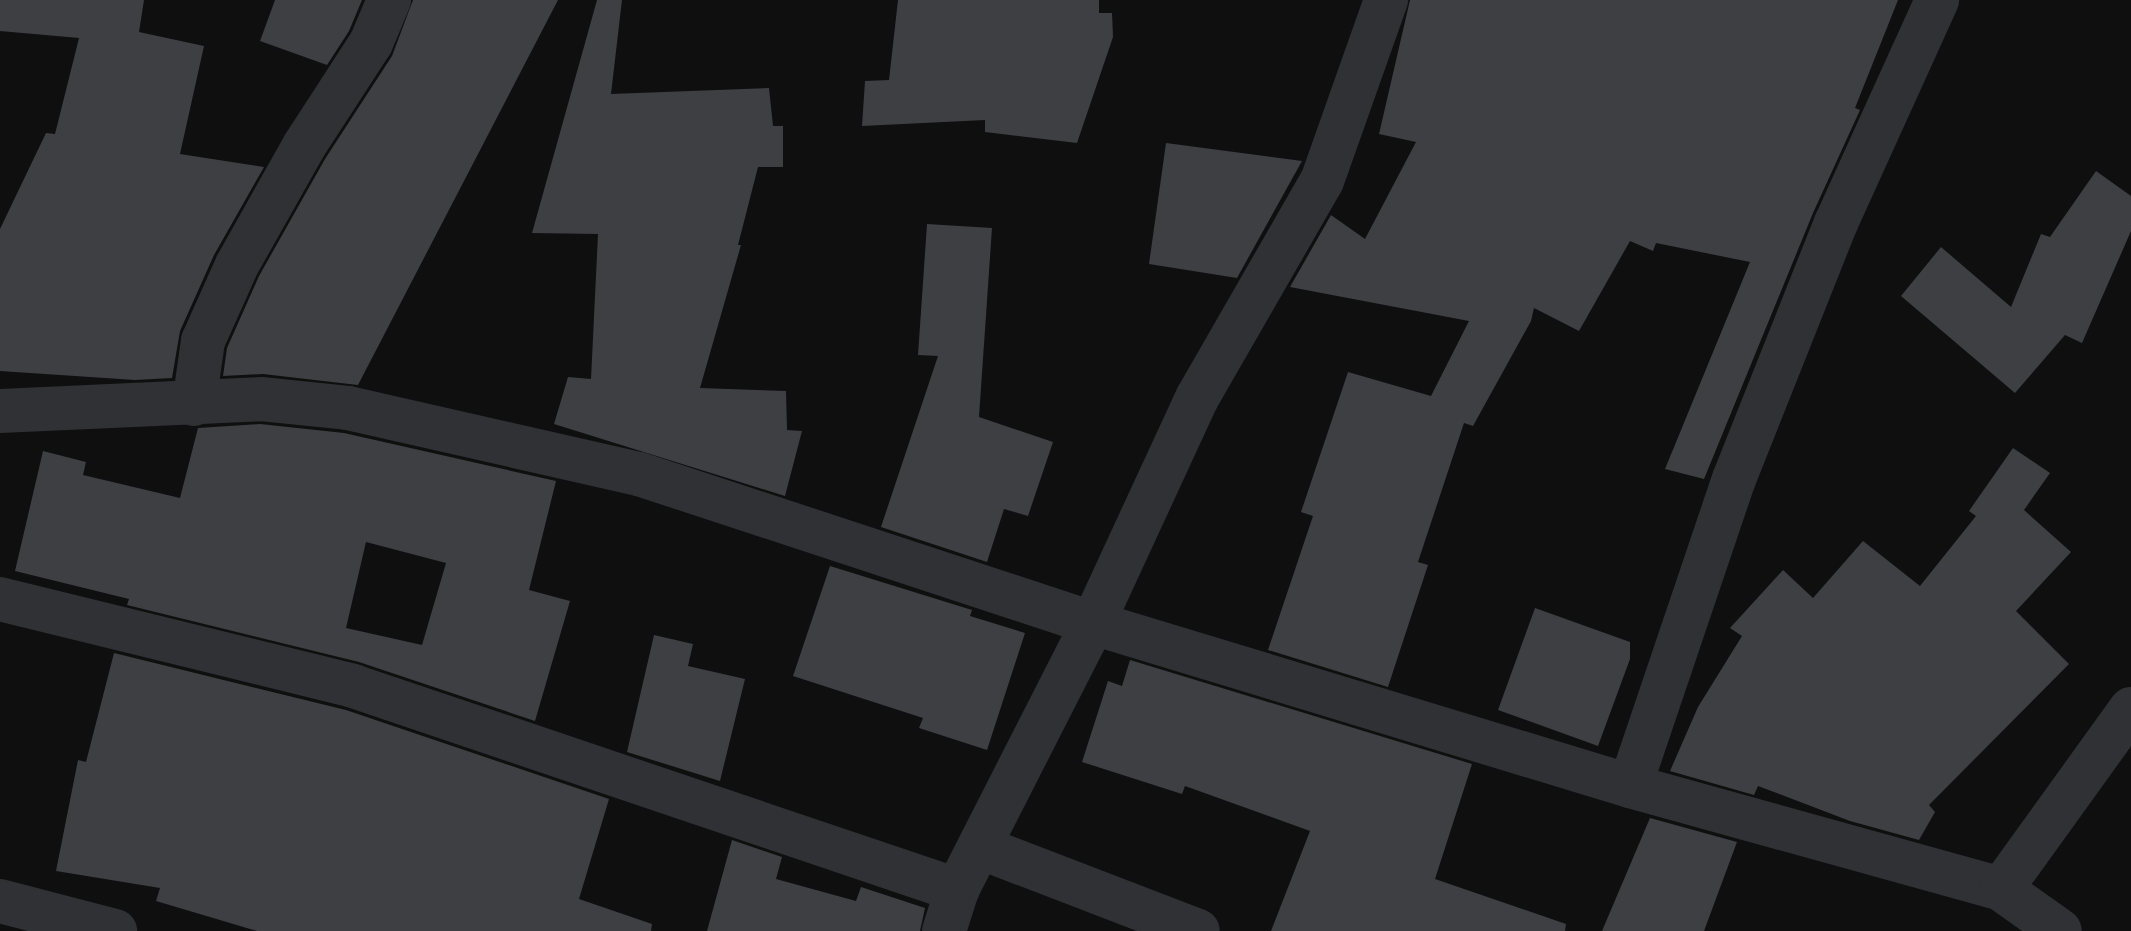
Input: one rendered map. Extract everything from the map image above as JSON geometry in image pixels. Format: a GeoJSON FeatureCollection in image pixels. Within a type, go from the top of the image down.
{"type":"FeatureCollection","features":[{"type":"Feature","properties":{"kind":"street"},"geometry":{"type":"LineString","coordinates":[[194,404],[203,341],[237,265],[304,146],[371,43],[389,0]]}},
{"type":"Feature","properties":{"kind":"street"},"geometry":{"type":"LineString","coordinates":[[944,931],[957,890],[982,848],[1093,623],[1197,398],[1322,181],[1386,0]]}},
{"type":"Feature","properties":{"kind":"street"},"geometry":{"type":"LineString","coordinates":[[1630,786],[1734,479],[1836,223],[1937,0]]}},
{"type":"Feature","properties":{"kind":"street"},"geometry":{"type":"LineString","coordinates":[[0,411],[261,399],[348,408],[639,474],[1093,623],[1630,786],[2001,889],[2060,931]]}},
{"type":"Feature","properties":{"kind":"street"},"geometry":{"type":"LineString","coordinates":[[0,599],[353,686],[957,890]]}},
{"type":"Feature","properties":{"kind":"street"},"geometry":{"type":"LineString","coordinates":[[2001,889],[2131,709]]}},
{"type":"Feature","properties":{"kind":"street"},"geometry":{"type":"LineString","coordinates":[[982,848],[1198,931]]}},
{"type":"Feature","properties":{"kind":"street"},"geometry":{"type":"LineString","coordinates":[[0,901],[115,931]]}},
{"type":"Feature","properties":{"kind":"building"},"geometry":{"type":"Polygon","coordinates":[[[0,0],[144,0],[139,32],[204,46],[180,154],[264,167],[214,255],[180,331],[172,378],[135,380],[0,371],[0,229],[46,133],[55,134],[79,38],[0,31],[0,0]]]}},
{"type":"Feature","properties":{"kind":"building"},"geometry":{"type":"Polygon","coordinates":[[[275,0],[362,0],[349,31],[327,65],[260,41],[275,0]]]}},
{"type":"Feature","properties":{"kind":"building"},"geometry":{"type":"Polygon","coordinates":[[[413,0],[558,0],[358,385],[263,374],[223,376],[227,348],[259,276],[325,159],[392,56],[413,0]]]}},
{"type":"Feature","properties":{"kind":"building"},"geometry":{"type":"Polygon","coordinates":[[[597,0],[622,0],[611,94],[769,88],[773,126],[783,126],[783,167],[758,167],[738,245],[741,245],[700,388],[786,391],[787,430],[802,431],[785,496],[554,424],[568,377],[591,379],[598,234],[532,233],[597,0]]]}},
{"type":"Feature","properties":{"kind":"building"},"geometry":{"type":"Polygon","coordinates":[[[898,0],[1099,0],[1099,13],[1112,13],[1113,37],[1077,143],[985,132],[985,120],[862,126],[865,81],[889,80],[898,0]]]}},
{"type":"Feature","properties":{"kind":"building"},"geometry":{"type":"Polygon","coordinates":[[[1410,0],[1898,0],[1855,108],[1860,110],[1813,213],[1704,479],[1665,469],[1750,262],[1656,243],[1653,251],[1630,241],[1579,331],[1534,308],[1531,321],[1473,426],[1464,423],[1418,562],[1428,565],[1388,687],[1268,650],[1313,516],[1301,512],[1348,372],[1431,396],[1469,321],[1290,287],[1331,215],[1365,239],[1416,142],[1379,134],[1410,0]]]}},
{"type":"Feature","properties":{"kind":"building"},"geometry":{"type":"Polygon","coordinates":[[[1166,143],[1302,161],[1237,278],[1149,264],[1166,143]]]}},
{"type":"Feature","properties":{"kind":"building"},"geometry":{"type":"Polygon","coordinates":[[[2096,171],[2131,196],[2131,231],[2082,343],[2065,335],[2015,393],[1901,296],[1941,247],[2011,307],[2041,234],[2050,237],[2096,171]]]}},
{"type":"Feature","properties":{"kind":"building"},"geometry":{"type":"Polygon","coordinates":[[[927,224],[992,228],[979,417],[1053,442],[1028,516],[1004,509],[987,562],[881,527],[938,356],[918,355],[927,224]]]}},
{"type":"Feature","properties":{"kind":"building"},"geometry":{"type":"Polygon","coordinates":[[[260,424],[344,433],[556,481],[529,590],[570,601],[535,721],[359,662],[127,605],[129,599],[15,571],[43,451],[86,462],[83,475],[180,498],[198,428],[260,424]],[[366,542],[346,628],[422,645],[446,563],[366,542]]]}},
{"type":"Feature","properties":{"kind":"building"},"geometry":{"type":"Polygon","coordinates":[[[2013,448],[2050,473],[2024,510],[2071,552],[2016,611],[2069,664],[1929,805],[1935,812],[1919,840],[1850,821],[1758,786],[1754,795],[1670,771],[1698,707],[1742,636],[1730,628],[1783,570],[1813,598],[1863,541],[1920,586],[1976,516],[1969,511],[2013,448]]]}},
{"type":"Feature","properties":{"kind":"building"},"geometry":{"type":"Polygon","coordinates":[[[830,566],[972,610],[970,616],[1025,633],[987,750],[919,728],[923,718],[793,676],[830,566]]]}},
{"type":"Feature","properties":{"kind":"building"},"geometry":{"type":"Polygon","coordinates":[[[1535,608],[1630,642],[1630,659],[1598,746],[1498,710],[1535,608]]]}},
{"type":"Feature","properties":{"kind":"building"},"geometry":{"type":"Polygon","coordinates":[[[654,635],[693,644],[688,666],[745,679],[720,781],[627,752],[654,635]]]}},
{"type":"Feature","properties":{"kind":"building"},"geometry":{"type":"Polygon","coordinates":[[[114,653],[346,710],[609,799],[579,899],[652,924],[651,931],[257,931],[156,901],[160,888],[56,871],[78,760],[86,762],[114,653]]]}},
{"type":"Feature","properties":{"kind":"building"},"geometry":{"type":"Polygon","coordinates":[[[1130,660],[1472,764],[1435,879],[1566,924],[1565,931],[1271,931],[1310,831],[1185,786],[1182,794],[1082,762],[1108,681],[1122,686],[1130,660]]]}},
{"type":"Feature","properties":{"kind":"building"},"geometry":{"type":"Polygon","coordinates":[[[1650,818],[1737,842],[1704,931],[1602,931],[1650,818]]]}},
{"type":"Feature","properties":{"kind":"building"},"geometry":{"type":"Polygon","coordinates":[[[732,840],[782,857],[776,879],[856,901],[861,887],[925,908],[920,931],[707,931],[732,840]]]}}]}
